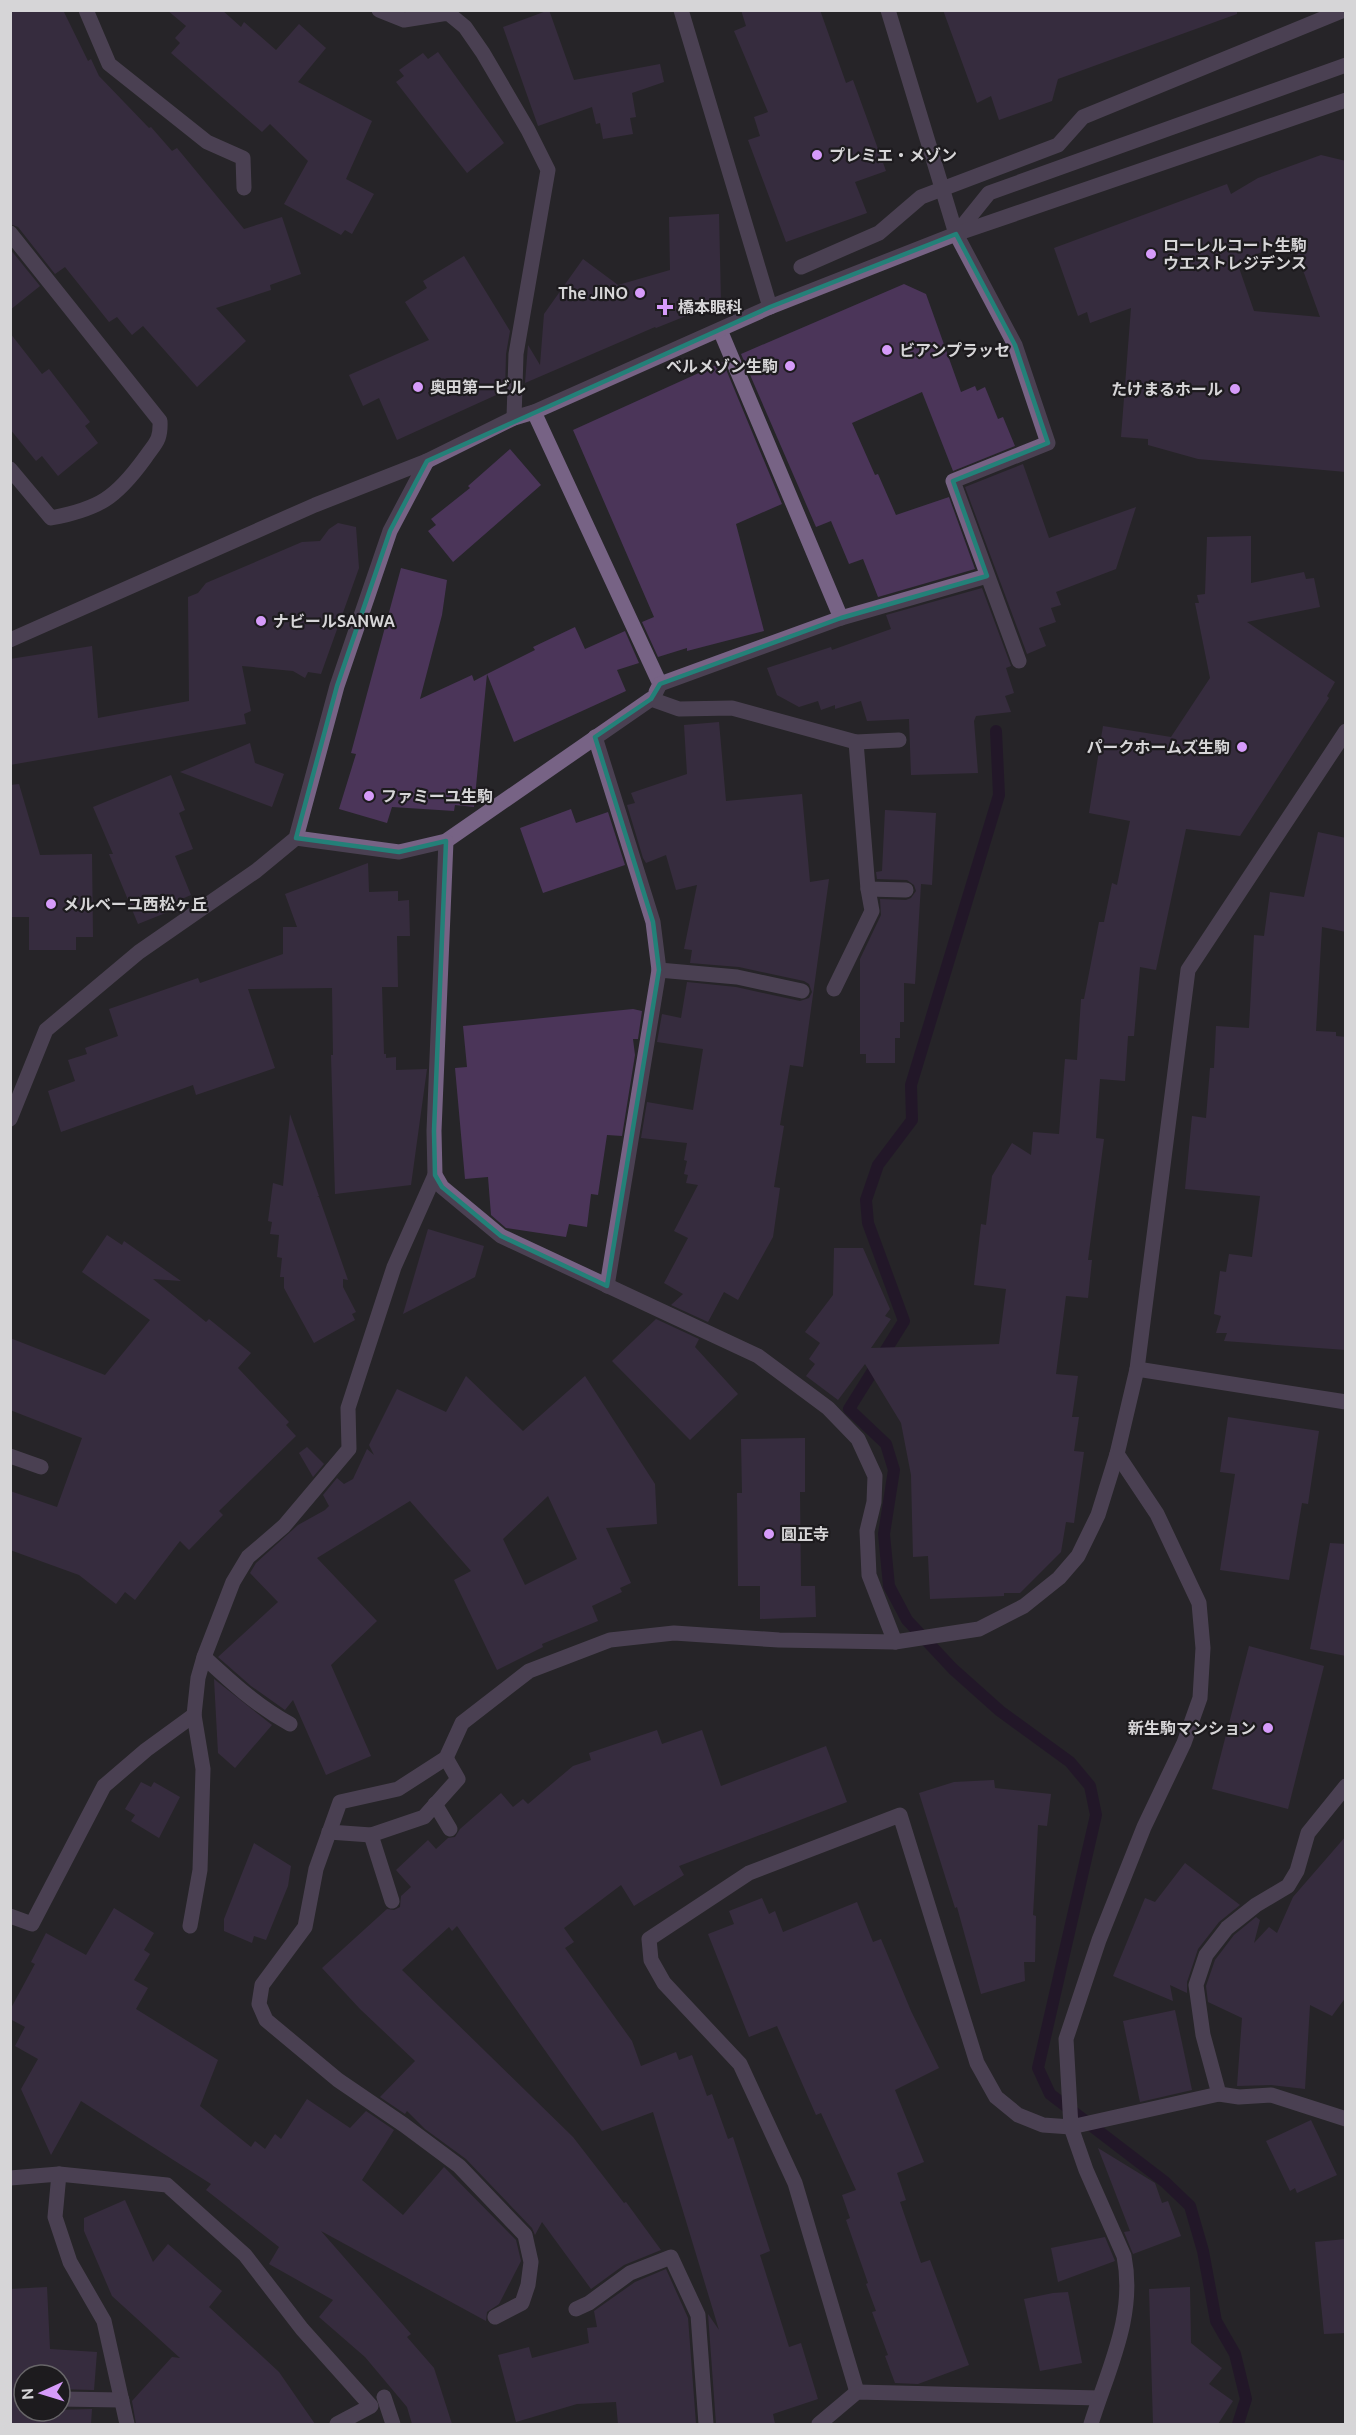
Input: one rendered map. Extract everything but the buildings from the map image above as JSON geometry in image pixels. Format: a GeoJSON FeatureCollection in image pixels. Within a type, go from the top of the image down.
{"type":"FeatureCollection","features":[{"type":"Feature","properties":{"kind":"street"},"geometry":{"type":"LineString","coordinates":[[86,10],[109,64],[168,114],[207,142],[243,158],[244,188]]}},
{"type":"Feature","properties":{"kind":"street"},"geometry":{"type":"LineString","coordinates":[[379,10],[404,20],[448,13],[465,27],[494,72],[548,170],[516,354],[514,418]]}},
{"type":"Feature","properties":{"kind":"street"},"geometry":{"type":"LineString","coordinates":[[681,10],[770,307]]}},
{"type":"Feature","properties":{"kind":"street"},"geometry":{"type":"LineString","coordinates":[[888,10],[956,234],[1015,345],[1048,442],[953,481],[1019,661]]}},
{"type":"Feature","properties":{"kind":"street"},"geometry":{"type":"LineString","coordinates":[[801,267],[879,233],[921,197],[1058,146],[1083,117],[1344,10]]}},
{"type":"Feature","properties":{"kind":"street"},"geometry":{"type":"LineString","coordinates":[[956,234],[989,193],[1346,65]]}},
{"type":"Feature","properties":{"kind":"street"},"geometry":{"type":"LineString","coordinates":[[10,640],[315,505],[427,461],[514,418],[534,412],[770,307],[956,234],[1346,100]]}},
{"type":"Feature","properties":{"kind":"street"},"geometry":{"type":"LineString","coordinates":[[10,233],[160,422],[160,436],[131,477],[114,496],[81,512],[51,518],[10,469]]}},
{"type":"Feature","properties":{"kind":"street"},"geometry":{"type":"LineString","coordinates":[[720,330],[840,618]]}},
{"type":"Feature","properties":{"kind":"street"},"geometry":{"type":"LineString","coordinates":[[534,412],[660,684]]}},
{"type":"Feature","properties":{"kind":"street"},"geometry":{"type":"LineString","coordinates":[[10,1119],[13,1104],[46,1030],[139,952],[256,871],[296,838],[337,686],[390,531],[427,461]]}},
{"type":"Feature","properties":{"kind":"street"},"geometry":{"type":"LineString","coordinates":[[296,838],[399,852],[446,841],[651,699],[660,684],[840,618],[987,576]]}},
{"type":"Feature","properties":{"kind":"street"},"geometry":{"type":"LineString","coordinates":[[651,699],[679,710],[732,708],[856,742],[899,740]]}},
{"type":"Feature","properties":{"kind":"street"},"geometry":{"type":"LineString","coordinates":[[495,2317],[522,2303],[528,2285],[531,2262],[525,2235],[459,2166],[338,2080],[266,2020],[259,2004],[262,1985],[305,1928],[316,1869],[340,1802],[398,1789],[446,1758],[462,1723],[529,1671],[610,1640],[674,1633],[779,1640],[895,1642],[979,1629],[1024,1606],[1059,1578],[1078,1557],[1098,1515],[1117,1454],[1137,1369],[1188,970],[1346,731]]}},
{"type":"Feature","properties":{"kind":"street"},"geometry":{"type":"LineString","coordinates":[[595,737],[653,922],[659,970],[607,1286]]}},
{"type":"Feature","properties":{"kind":"street"},"geometry":{"type":"LineString","coordinates":[[834,989],[873,911],[868,889],[856,742]]}},
{"type":"Feature","properties":{"kind":"street"},"geometry":{"type":"LineString","coordinates":[[190,1926],[200,1870],[203,1769],[194,1715],[198,1677],[204,1657],[233,1582],[248,1557],[284,1526],[348,1449],[348,1408],[394,1267],[435,1174],[434,1131],[446,841]]}},
{"type":"Feature","properties":{"kind":"street"},"geometry":{"type":"LineString","coordinates":[[868,889],[906,891]]}},
{"type":"Feature","properties":{"kind":"street"},"geometry":{"type":"LineString","coordinates":[[659,970],[737,976],[802,991]]}},
{"type":"Feature","properties":{"kind":"street"},"geometry":{"type":"LineString","coordinates":[[435,1174],[442,1187],[501,1236],[758,1356],[828,1408],[858,1439],[875,1476],[874,1502],[867,1531],[869,1575],[895,1642]]}},
{"type":"Feature","properties":{"kind":"street"},"geometry":{"type":"LineString","coordinates":[[1137,1369],[1346,1402]]}},
{"type":"Feature","properties":{"kind":"street"},"geometry":{"type":"LineString","coordinates":[[1091,2424],[1111,2370],[1125,2321],[1127,2271],[1124,2256],[1090,2180],[1071,2127],[1066,2038],[1099,1940],[1144,1827],[1184,1743],[1200,1698],[1203,1648],[1199,1603],[1157,1514],[1117,1454]]}},
{"type":"Feature","properties":{"kind":"street"},"geometry":{"type":"LineString","coordinates":[[10,1456],[41,1467]]}},
{"type":"Feature","properties":{"kind":"street"},"geometry":{"type":"LineString","coordinates":[[204,1657],[267,1712],[290,1724]]}},
{"type":"Feature","properties":{"kind":"street"},"geometry":{"type":"LineString","coordinates":[[10,1916],[32,1924],[104,1786],[146,1750],[194,1715]]}},
{"type":"Feature","properties":{"kind":"street"},"geometry":{"type":"LineString","coordinates":[[329,1832],[371,1835],[424,1816],[458,1779],[446,1758]]}},
{"type":"Feature","properties":{"kind":"street"},"geometry":{"type":"LineString","coordinates":[[1219,2094],[1203,2035],[1196,1985],[1206,1955],[1227,1928],[1256,1905],[1288,1886],[1296,1871],[1308,1833],[1346,1786]]}},
{"type":"Feature","properties":{"kind":"street"},"geometry":{"type":"LineString","coordinates":[[435,1804],[450,1829]]}},
{"type":"Feature","properties":{"kind":"street"},"geometry":{"type":"LineString","coordinates":[[858,2392],[795,2183],[740,2064],[664,1983],[651,1960],[649,1939],[748,1873],[900,1815],[977,2063],[996,2097],[1018,2115],[1043,2125],[1071,2127],[1219,2094],[1239,2097],[1271,2095],[1346,2119]]}},
{"type":"Feature","properties":{"kind":"street"},"geometry":{"type":"LineString","coordinates":[[371,1835],[392,1901]]}},
{"type":"Feature","properties":{"kind":"street"},"geometry":{"type":"LineString","coordinates":[[59,2174],[55,2217],[70,2262],[104,2321],[127,2424]]}},
{"type":"Feature","properties":{"kind":"street"},"geometry":{"type":"LineString","coordinates":[[10,2178],[59,2174],[167,2185],[245,2255],[302,2329],[377,2402],[393,2424]]}},
{"type":"Feature","properties":{"kind":"street"},"geometry":{"type":"LineString","coordinates":[[576,2309],[589,2303],[630,2273],[671,2257],[698,2315],[706,2424]]}},
{"type":"Feature","properties":{"kind":"street"},"geometry":{"type":"LineString","coordinates":[[819,2424],[858,2392],[1099,2398]]}},
{"type":"Feature","properties":{"kind":"street"},"geometry":{"type":"LineString","coordinates":[[72,2399],[122,2400]]}},
{"type":"Feature","properties":{"kind":"street"},"geometry":{"type":"LineString","coordinates":[[337,2424],[377,2402]]}},
{"type":"Feature","properties":{"kind":"highlighted area"},"geometry":{"type":"Polygon","coordinates":[[[956,234],[1015,345],[1048,443],[953,481],[987,576],[841,618],[660,684],[651,699],[595,737],[653,922],[659,970],[607,1286],[501,1236],[442,1187],[435,1175],[434,1131],[446,841],[399,852],[296,838],[337,686],[390,531],[427,461],[770,307],[956,234]]]}},
{"type":"Feature","properties":{"kind":"waterway"},"geometry":{"type":"LineString","coordinates":[[996,731],[999,795],[911,1085],[912,1120],[878,1165],[866,1200],[868,1223],[904,1321],[849,1409],[886,1444],[894,1470],[884,1534],[889,1586],[907,1620],[953,1669],[1000,1711],[1070,1762],[1090,1786],[1096,1815],[1038,2068],[1050,2094],[1165,2182],[1190,2206],[1203,2251],[1216,2321],[1235,2354],[1246,2399],[1238,2424]]}},
{"type":"Feature","properties":{"kind":"place","name":"プレミエ・メゾン"},"geometry":{"type":"Point","coordinates":[817,155]}},
{"type":"Feature","properties":{"kind":"place","name":"ローレルコート生駒 ウエストレジデンス"},"geometry":{"type":"Point","coordinates":[1151,254]}},
{"type":"Feature","properties":{"kind":"place","name":"The JINO"},"geometry":{"type":"Point","coordinates":[640,293]}},
{"type":"Feature","properties":{"kind":"place","name":"橋本眼科"},"geometry":{"type":"Point","coordinates":[665,307]}},
{"type":"Feature","properties":{"kind":"place","name":"ビアンプラッセ"},"geometry":{"type":"Point","coordinates":[887,350]}},
{"type":"Feature","properties":{"kind":"place","name":"ベルメゾン生駒"},"geometry":{"type":"Point","coordinates":[790,366]}},
{"type":"Feature","properties":{"kind":"place","name":"奥田第一ビル"},"geometry":{"type":"Point","coordinates":[418,387]}},
{"type":"Feature","properties":{"kind":"place","name":"たけまるホール"},"geometry":{"type":"Point","coordinates":[1235,389]}},
{"type":"Feature","properties":{"kind":"place","name":"ナビールSANWA"},"geometry":{"type":"Point","coordinates":[261,621]}},
{"type":"Feature","properties":{"kind":"place","name":"パークホームズ生駒"},"geometry":{"type":"Point","coordinates":[1242,747]}},
{"type":"Feature","properties":{"kind":"place","name":"ファミーユ生駒"},"geometry":{"type":"Point","coordinates":[369,796]}},
{"type":"Feature","properties":{"kind":"place","name":"メルベーユ西松ヶ丘"},"geometry":{"type":"Point","coordinates":[51,904]}},
{"type":"Feature","properties":{"kind":"place","name":"圓正寺"},"geometry":{"type":"Point","coordinates":[769,1534]}},
{"type":"Feature","properties":{"kind":"place","name":"新生駒マンション"},"geometry":{"type":"Point","coordinates":[1268,1728]}}]}
